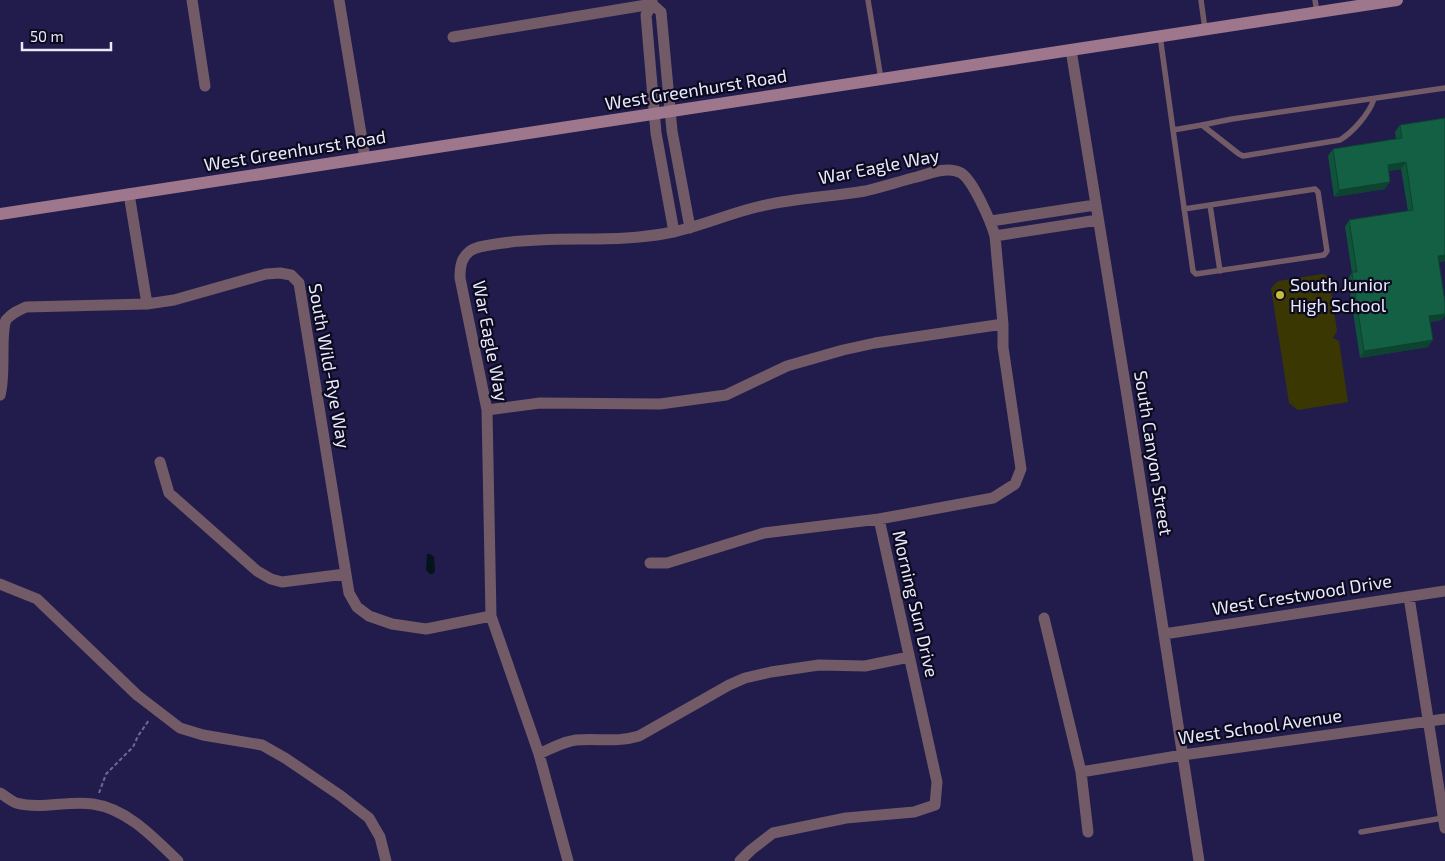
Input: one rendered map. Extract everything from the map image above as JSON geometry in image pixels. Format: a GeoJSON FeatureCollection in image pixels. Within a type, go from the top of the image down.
{"type":"FeatureCollection","features":[{"type":"Feature","properties":{"kind":"main road","name":"West Greenhurst Road"},"geometry":{"type":"LineString","coordinates":[[0,214],[1205,29],[1316,6],[1397,0]]}},
{"type":"Feature","properties":{"kind":"street"},"geometry":{"type":"LineString","coordinates":[[192,0],[204,86]]}},
{"type":"Feature","properties":{"kind":"street"},"geometry":{"type":"LineString","coordinates":[[340,0],[365,158]]}},
{"type":"Feature","properties":{"kind":"street"},"geometry":{"type":"LineString","coordinates":[[453,37],[652,2]]}},
{"type":"Feature","properties":{"kind":"street"},"geometry":{"type":"LineString","coordinates":[[652,2],[661,12],[672,131],[690,228]]}},
{"type":"Feature","properties":{"kind":"street"},"geometry":{"type":"LineString","coordinates":[[652,2],[646,15],[656,133],[674,232]]}},
{"type":"Feature","properties":{"kind":"street","name":"South Canyon Street"},"geometry":{"type":"LineString","coordinates":[[1071,50],[1199,861]]}},
{"type":"Feature","properties":{"kind":"street","name":"War Eagle Way"},"geometry":{"type":"LineString","coordinates":[[492,616],[487,410],[460,278],[460,267],[468,253],[474,249],[487,246],[547,238],[630,238],[674,232],[758,206],[867,190],[938,171],[952,170],[962,173],[970,182],[991,221]]}},
{"type":"Feature","properties":{"kind":"street"},"geometry":{"type":"LineString","coordinates":[[129,194],[147,304]]}},
{"type":"Feature","properties":{"kind":"street"},"geometry":{"type":"LineString","coordinates":[[991,221],[1095,205]]}},
{"type":"Feature","properties":{"kind":"street"},"geometry":{"type":"LineString","coordinates":[[995,236],[1098,220]]}},
{"type":"Feature","properties":{"kind":"street","name":"Morning Sun Drive"},"geometry":{"type":"LineString","coordinates":[[740,861],[773,833],[846,818],[914,812],[935,805],[937,782],[878,519],[993,498],[1015,484],[1022,469],[1003,347],[995,236],[991,221]]}},
{"type":"Feature","properties":{"kind":"street","name":"South Wild-Rye Way"},"geometry":{"type":"LineString","coordinates":[[0,395],[2,383],[2,337],[5,322],[14,312],[26,307],[147,304],[174,300],[266,274],[291,274],[299,283],[345,574]]}},
{"type":"Feature","properties":{"kind":"street"},"geometry":{"type":"LineString","coordinates":[[487,410],[540,403],[660,404],[726,395],[787,366],[843,350],[874,343],[1002,324]]}},
{"type":"Feature","properties":{"kind":"street"},"geometry":{"type":"LineString","coordinates":[[160,462],[169,492],[257,571],[271,579],[282,582],[345,574],[349,593],[357,607],[369,616],[392,624],[426,629],[492,616],[539,754],[568,861]]}},
{"type":"Feature","properties":{"kind":"street"},"geometry":{"type":"LineString","coordinates":[[650,563],[667,563],[764,534],[878,519]]}},
{"type":"Feature","properties":{"kind":"street"},"geometry":{"type":"LineString","coordinates":[[0,584],[37,599],[156,711],[180,728],[203,735],[262,745],[285,758],[341,796],[369,818],[380,837],[386,861]]}},
{"type":"Feature","properties":{"kind":"street","name":"West Crestwood Drive"},"geometry":{"type":"LineString","coordinates":[[1164,634],[1445,591]]}},
{"type":"Feature","properties":{"kind":"street"},"geometry":{"type":"LineString","coordinates":[[1409,597],[1444,823]]}},
{"type":"Feature","properties":{"kind":"street"},"geometry":{"type":"LineString","coordinates":[[1044,618],[1081,772],[1088,832]]}},
{"type":"Feature","properties":{"kind":"street"},"geometry":{"type":"LineString","coordinates":[[539,754],[556,745],[576,740],[624,740],[639,736],[729,685],[745,678],[820,665],[865,666],[909,657]]}},
{"type":"Feature","properties":{"kind":"street","name":"West School Avenue"},"geometry":{"type":"LineString","coordinates":[[1081,772],[1183,755],[1445,718]]}},
{"type":"Feature","properties":{"kind":"street"},"geometry":{"type":"LineString","coordinates":[[0,793],[15,803],[45,806],[93,804],[109,809],[138,824],[178,861]]}},
{"type":"Feature","properties":{"kind":"lane"},"geometry":{"type":"LineString","coordinates":[[868,0],[880,79]]}},
{"type":"Feature","properties":{"kind":"lane"},"geometry":{"type":"LineString","coordinates":[[1201,0],[1205,29]]}},
{"type":"Feature","properties":{"kind":"lane"},"geometry":{"type":"LineString","coordinates":[[1160,36],[1172,130],[1193,272],[1196,274],[1220,271],[1324,255],[1327,251],[1318,192],[1315,188],[1184,209]]}},
{"type":"Feature","properties":{"kind":"lane"},"geometry":{"type":"LineString","coordinates":[[1172,130],[1232,119],[1445,88]]}},
{"type":"Feature","properties":{"kind":"lane"},"geometry":{"type":"LineString","coordinates":[[1202,125],[1243,156],[1340,140],[1365,116],[1372,107],[1374,99]]}},
{"type":"Feature","properties":{"kind":"lane"},"geometry":{"type":"LineString","coordinates":[[1210,205],[1220,271]]}},
{"type":"Feature","properties":{"kind":"lane"},"geometry":{"type":"LineString","coordinates":[[1361,832],[1444,823]]}},
{"type":"Feature","properties":{"kind":"path"},"geometry":{"type":"LineString","coordinates":[[93,804],[106,774],[133,747],[138,736],[156,711]]}},
{"type":"Feature","properties":{"kind":"shaded area"},"geometry":{"type":"Polygon","coordinates":[[[1323,274],[1329,277],[1337,331],[1333,338],[1339,341],[1348,402],[1298,410],[1289,403],[1271,288],[1278,281],[1323,274]]]}},
{"type":"Feature","properties":{"kind":"shaded area"},"geometry":{"type":"Polygon","coordinates":[[[427,554],[434,557],[435,571],[433,574],[426,570],[427,554]]]}},
{"type":"Feature","properties":{"kind":"building"},"geometry":{"type":"Polygon","coordinates":[[[1445,118],[1445,255],[1438,256],[1445,314],[1429,316],[1433,340],[1364,351],[1352,272],[1357,272],[1349,220],[1413,210],[1406,162],[1388,165],[1390,182],[1339,190],[1333,149],[1402,138],[1400,125],[1445,118]]]}},
{"type":"Feature","properties":{"kind":"place","name":"South Junior High School"},"geometry":{"type":"Point","coordinates":[1280,295]}}]}
